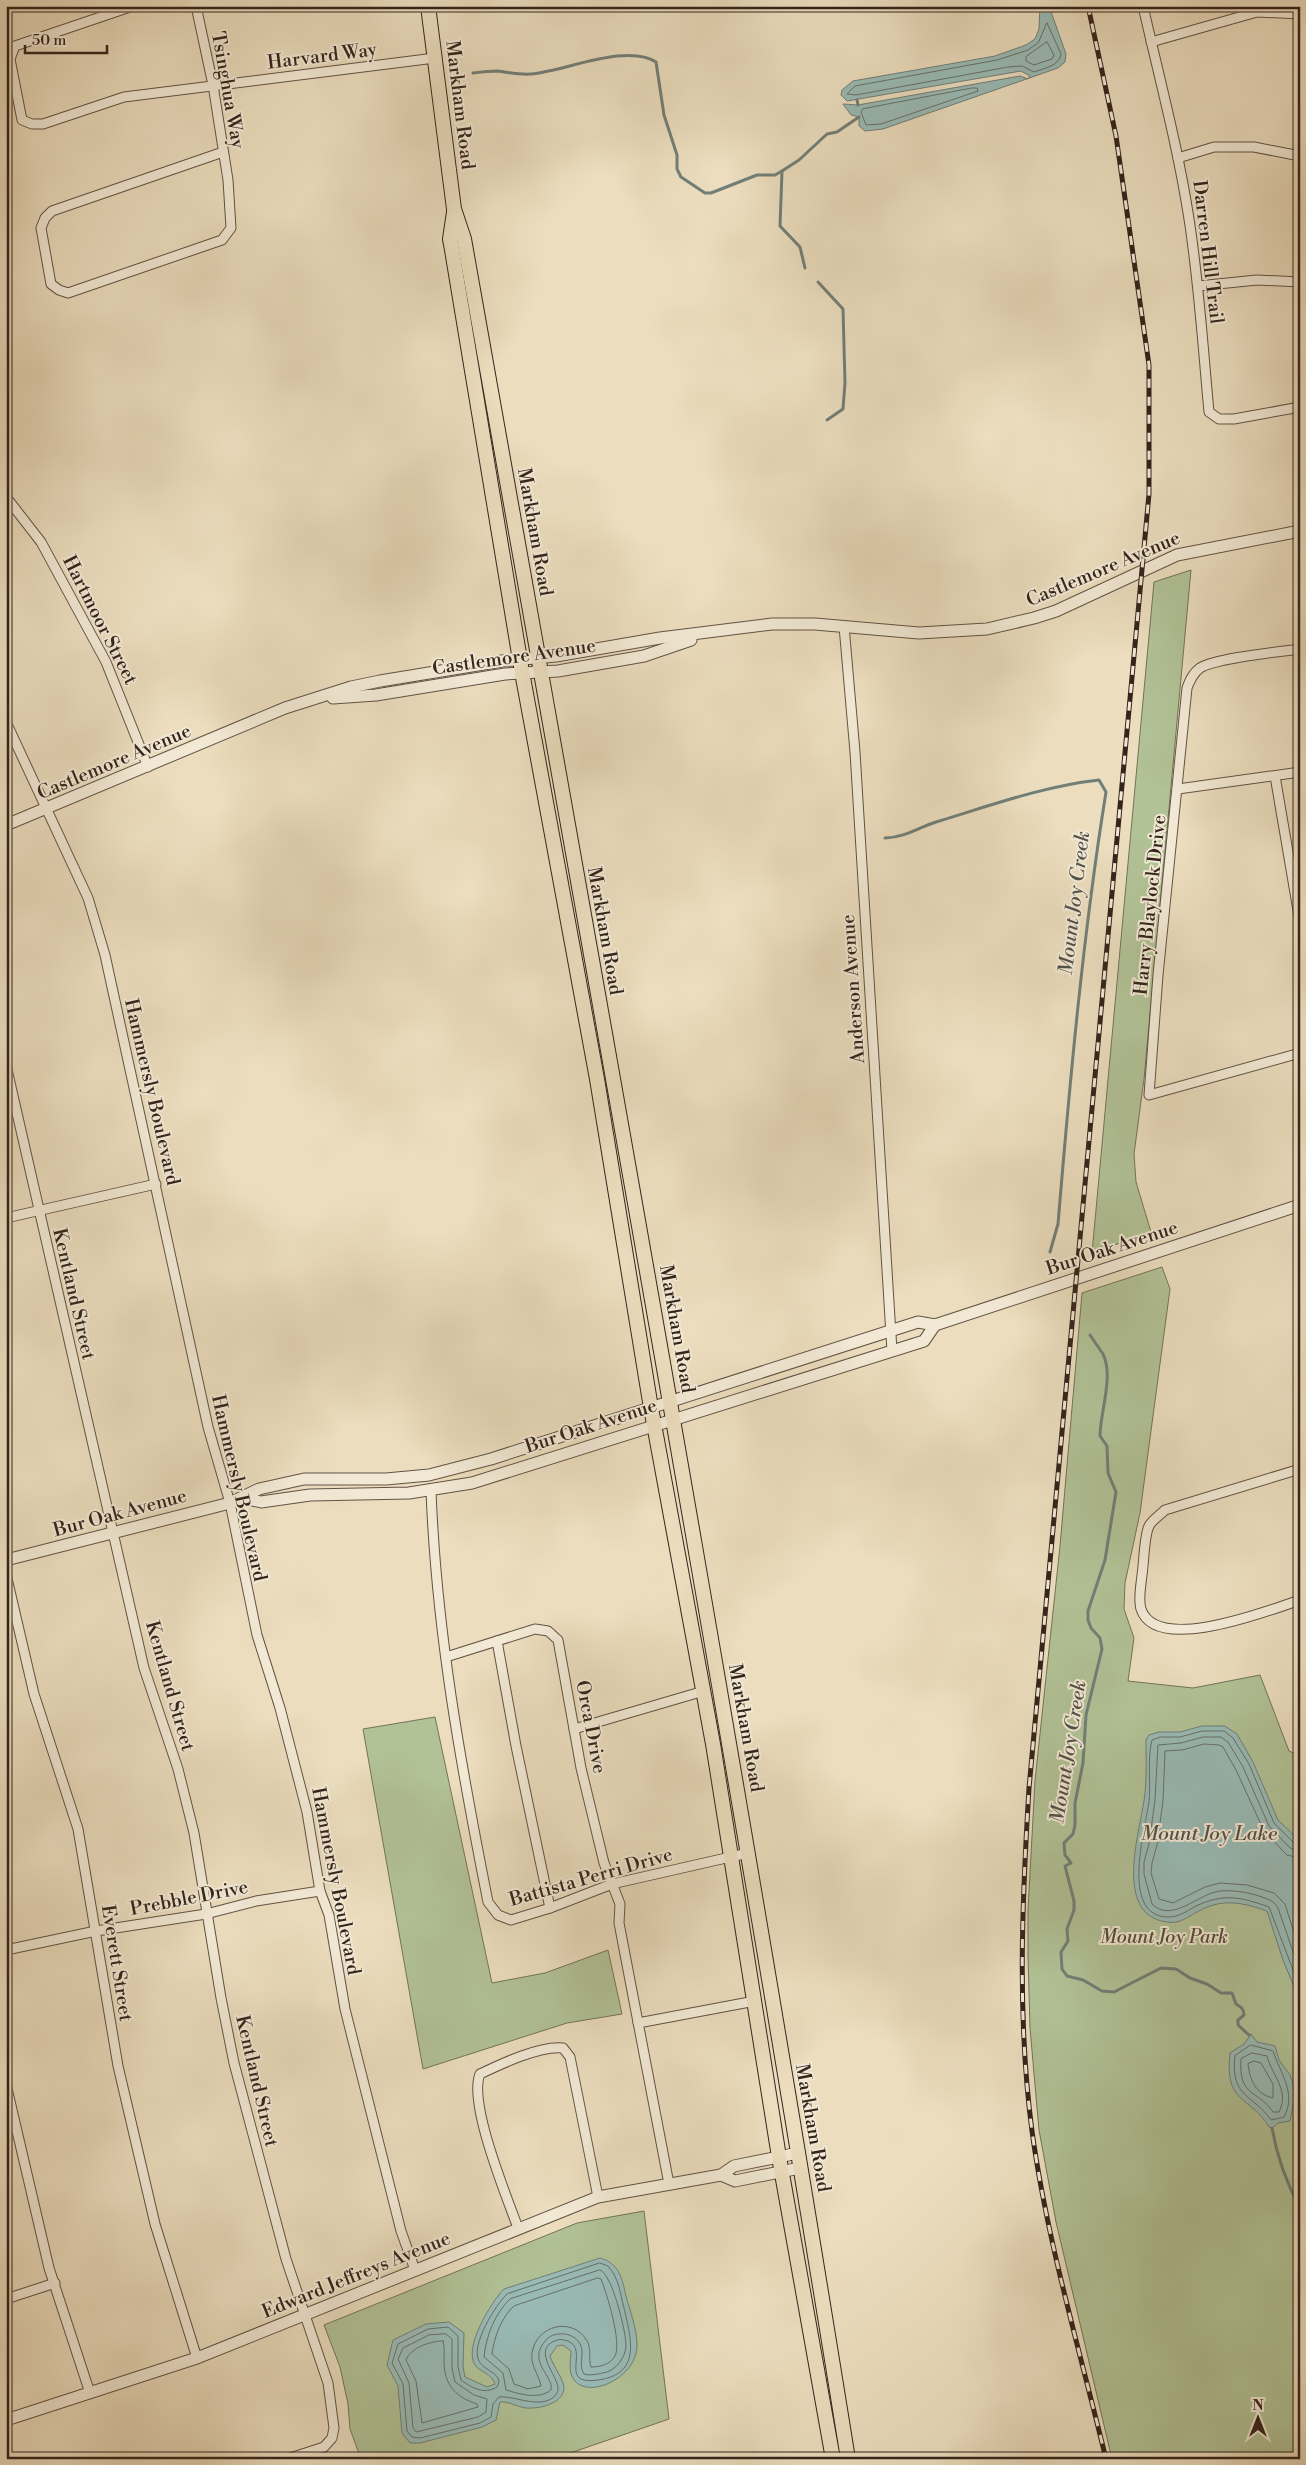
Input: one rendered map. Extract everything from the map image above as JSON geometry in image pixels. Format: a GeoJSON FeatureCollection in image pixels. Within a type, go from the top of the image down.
{"type":"FeatureCollection","features":[{"type":"Feature","properties":{"kind":"main road","name":"Markham Road"},"geometry":{"type":"LineString","coordinates":[[428,6],[454,209],[464,239],[674,1418],[848,2459]]}},
{"type":"Feature","properties":{"kind":"main road","name":"Markham Road"},"geometry":{"type":"LineString","coordinates":[[454,209],[450,239],[521,665],[597,1079],[651,1408],[704,1691],[732,1855],[779,2157],[833,2459]]}},
{"type":"Feature","properties":{"kind":"street","name":"Harvard Way"},"geometry":{"type":"LineString","coordinates":[[133,6],[15,46],[10,59],[22,120],[38,125],[124,97],[435,58]]}},
{"type":"Feature","properties":{"kind":"street","name":"Tsinghua Way"},"geometry":{"type":"LineString","coordinates":[[196,6],[213,85],[228,180],[231,228],[222,240],[68,293],[59,290],[51,284],[41,228],[45,218],[52,211],[223,152]]}},
{"type":"Feature","properties":{"kind":"street","name":"Darren Hill Trail"},"geometry":{"type":"LineString","coordinates":[[1143,6],[1178,158],[1198,286],[1209,412],[1219,420],[1234,420],[1300,407]]}},
{"type":"Feature","properties":{"kind":"street"},"geometry":{"type":"LineString","coordinates":[[1151,42],[1257,12],[1300,14]]}},
{"type":"Feature","properties":{"kind":"street"},"geometry":{"type":"LineString","coordinates":[[1178,158],[1214,147],[1254,147],[1300,156]]}},
{"type":"Feature","properties":{"kind":"street"},"geometry":{"type":"LineString","coordinates":[[1198,286],[1257,280],[1300,282]]}},
{"type":"Feature","properties":{"kind":"street","name":"Hartmoor Street"},"geometry":{"type":"LineString","coordinates":[[6,496],[41,542],[106,662],[148,767]]}},
{"type":"Feature","properties":{"kind":"street","name":"Castlemore Avenue"},"geometry":{"type":"LineString","coordinates":[[6,825],[285,708],[319,699],[376,695],[521,665],[539,664],[556,656],[660,638],[710,634],[772,624],[844,626],[934,633],[1010,624],[1078,602],[1177,555],[1300,532]]}},
{"type":"Feature","properties":{"kind":"street","name":"Anderson Avenue"},"geometry":{"type":"LineString","coordinates":[[844,626],[892,1350]]}},
{"type":"Feature","properties":{"kind":"street","name":"Harry Blaylock Drive"},"geometry":{"type":"LineString","coordinates":[[1300,649],[1227,660],[1201,667],[1193,675],[1187,688],[1158,975],[1149,1095],[1300,1053]]}},
{"type":"Feature","properties":{"kind":"street","name":"Hammersly Boulevard"},"geometry":{"type":"LineString","coordinates":[[6,722],[48,808],[96,920],[156,1184],[208,1427],[230,1503],[257,1635],[280,1708],[307,1812],[320,1892],[329,1915],[345,2009],[401,2231],[415,2270]]}},
{"type":"Feature","properties":{"kind":"street"},"geometry":{"type":"LineString","coordinates":[[1178,789],[1300,772]]}},
{"type":"Feature","properties":{"kind":"street"},"geometry":{"type":"LineString","coordinates":[[1275,776],[1300,922]]}},
{"type":"Feature","properties":{"kind":"street","name":"Kentland Street"},"geometry":{"type":"LineString","coordinates":[[6,1065],[144,1668],[178,1769],[194,1833],[206,1914],[236,2072],[283,2250],[328,2383],[334,2433],[332,2438],[324,2447],[288,2459]]}},
{"type":"Feature","properties":{"kind":"street"},"geometry":{"type":"LineString","coordinates":[[6,1218],[156,1184]]}},
{"type":"Feature","properties":{"kind":"street","name":"Bur Oak Avenue"},"geometry":{"type":"LineString","coordinates":[[6,1560],[230,1503],[259,1489],[304,1479],[386,1479],[429,1475],[537,1445],[891,1330],[918,1322],[935,1325],[1300,1205]]}},
{"type":"Feature","properties":{"kind":"street","name":"Bur Oak Avenue"},"geometry":{"type":"LineString","coordinates":[[242,1498],[261,1502],[310,1495],[409,1493],[472,1482],[924,1341],[935,1325]]}},
{"type":"Feature","properties":{"kind":"street"},"geometry":{"type":"LineString","coordinates":[[1300,1469],[1165,1510],[1149,1526],[1141,1585],[1141,1609],[1147,1619],[1165,1630],[1186,1630],[1242,1620],[1300,1600]]}},
{"type":"Feature","properties":{"kind":"street","name":"Battista Perri Drive"},"geometry":{"type":"LineString","coordinates":[[431,1490],[446,1657],[459,1753],[488,1902],[498,1915],[511,1920],[550,1908],[612,1884],[732,1855],[748,1853]]}},
{"type":"Feature","properties":{"kind":"street","name":"Everett Street"},"geometry":{"type":"LineString","coordinates":[[6,1574],[34,1694],[78,1830],[118,2066],[155,2224],[197,2358]]}},
{"type":"Feature","properties":{"kind":"street","name":"Orca Drive"},"geometry":{"type":"LineString","coordinates":[[497,1642],[535,1629],[548,1631],[558,1640],[581,1768],[604,1863],[620,1904],[619,1923],[669,2184]]}},
{"type":"Feature","properties":{"kind":"street"},"geometry":{"type":"LineString","coordinates":[[446,1657],[497,1642],[516,1746],[550,1908]]}},
{"type":"Feature","properties":{"kind":"street"},"geometry":{"type":"LineString","coordinates":[[574,1729],[704,1691]]}},
{"type":"Feature","properties":{"kind":"street","name":"Prebble Drive"},"geometry":{"type":"LineString","coordinates":[[6,1950],[96,1931],[206,1914],[256,1901],[320,1892]]}},
{"type":"Feature","properties":{"kind":"street"},"geometry":{"type":"LineString","coordinates":[[638,2024],[741,2002],[755,2001]]}},
{"type":"Feature","properties":{"kind":"street"},"geometry":{"type":"LineString","coordinates":[[518,2228],[485,2131],[477,2094],[476,2083],[480,2074],[494,2067],[552,2047],[563,2048],[570,2057],[598,2197]]}},
{"type":"Feature","properties":{"kind":"street"},"geometry":{"type":"LineString","coordinates":[[6,2084],[54,2283],[90,2393]]}},
{"type":"Feature","properties":{"kind":"street","name":"Edward Jeffreys Avenue"},"geometry":{"type":"LineString","coordinates":[[6,2420],[197,2358],[598,2197],[721,2175],[734,2166],[798,2152]]}},
{"type":"Feature","properties":{"kind":"street","name":"Edward Jeffreys Avenue"},"geometry":{"type":"LineString","coordinates":[[721,2175],[736,2181],[800,2168]]}},
{"type":"Feature","properties":{"kind":"street"},"geometry":{"type":"LineString","coordinates":[[6,2299],[54,2283]]}},
{"type":"Feature","properties":{"kind":"green space"},"geometry":{"type":"Polygon","coordinates":[[[1191,570],[1144,1079],[1134,1154],[1136,1182],[1151,1232],[1092,1253],[1154,582],[1191,570]]]}},
{"type":"Feature","properties":{"kind":"green space","name":"Mount Joy Park"},"geometry":{"type":"Polygon","coordinates":[[[1162,1267],[1170,1289],[1140,1513],[1125,1583],[1124,1609],[1134,1638],[1128,1681],[1193,1688],[1260,1675],[1289,1751],[1300,1756],[1300,2459],[1112,2459],[1056,2222],[1039,2130],[1030,2028],[1028,1910],[1035,1781],[1060,1546],[1082,1293],[1162,1267]]]}},
{"type":"Feature","properties":{"kind":"green space"},"geometry":{"type":"Polygon","coordinates":[[[435,1717],[492,1983],[545,1973],[608,1950],[622,2014],[567,2023],[423,2069],[363,1729],[435,1717]]]}},
{"type":"Feature","properties":{"kind":"green space"},"geometry":{"type":"Polygon","coordinates":[[[644,2211],[669,2419],[553,2459],[361,2459],[350,2429],[348,2404],[340,2367],[324,2325],[577,2223],[644,2211]]]}},
{"type":"Feature","properties":{"kind":"water"},"geometry":{"type":"Polygon","coordinates":[[[1040,6],[1049,6],[1066,54],[1065,62],[1058,68],[1028,78],[1030,76],[1021,71],[847,101],[841,95],[842,90],[853,81],[995,56],[1026,45],[1035,39],[1039,29],[1040,6]]]}},
{"type":"Feature","properties":{"kind":"water"},"geometry":{"type":"Polygon","coordinates":[[[1020,76],[1027,79],[883,129],[865,131],[859,126],[859,117],[851,115],[843,104],[858,105],[1020,76]]]}},
{"type":"Feature","properties":{"kind":"water","name":"Mount Joy Lake"},"geometry":{"type":"Polygon","coordinates":[[[1202,1726],[1225,1726],[1237,1734],[1253,1762],[1278,1820],[1300,1841],[1300,2001],[1283,1960],[1267,1911],[1242,1904],[1226,1903],[1209,1906],[1177,1922],[1165,1922],[1145,1912],[1138,1900],[1134,1885],[1134,1867],[1135,1849],[1145,1793],[1146,1740],[1149,1735],[1159,1732],[1180,1732],[1202,1726]]]}},
{"type":"Feature","properties":{"kind":"water"},"geometry":{"type":"Polygon","coordinates":[[[1251,2034],[1257,2042],[1275,2046],[1279,2060],[1290,2075],[1293,2084],[1294,2100],[1290,2121],[1278,2123],[1272,2128],[1254,2109],[1240,2098],[1231,2082],[1229,2070],[1230,2053],[1244,2044],[1251,2034]]]}},
{"type":"Feature","properties":{"kind":"water"},"geometry":{"type":"Polygon","coordinates":[[[600,2258],[612,2264],[619,2272],[633,2320],[637,2345],[635,2357],[629,2368],[608,2384],[586,2387],[577,2383],[571,2374],[571,2351],[563,2345],[557,2346],[550,2356],[564,2388],[563,2393],[555,2402],[531,2408],[500,2402],[496,2420],[482,2427],[420,2443],[410,2443],[402,2433],[398,2386],[387,2365],[393,2340],[426,2324],[449,2322],[464,2333],[463,2367],[465,2377],[487,2387],[495,2384],[491,2378],[475,2365],[472,2357],[480,2325],[504,2289],[600,2258]]]}},
{"type":"Feature","properties":{"kind":"waterway","name":"Mount Joy Creek"},"geometry":{"type":"LineString","coordinates":[[473,73],[497,71],[531,74],[595,60],[629,55],[644,57],[656,62],[664,115],[677,155],[677,169],[681,177],[705,193],[711,193],[757,175],[775,175],[799,160],[827,134],[837,132],[859,117]]}},
{"type":"Feature","properties":{"kind":"waterway"},"geometry":{"type":"LineString","coordinates":[[857,100],[858,105]]}},
{"type":"Feature","properties":{"kind":"waterway","name":"Mount Joy Creek"},"geometry":{"type":"LineString","coordinates":[[782,171],[780,226],[800,247],[805,268]]}},
{"type":"Feature","properties":{"kind":"waterway","name":"Mount Joy Creek"},"geometry":{"type":"LineString","coordinates":[[818,282],[843,309],[845,383],[843,409],[827,420]]}},
{"type":"Feature","properties":{"kind":"waterway","name":"Mount Joy Creek"},"geometry":{"type":"LineString","coordinates":[[885,838],[899,836],[936,822],[1017,797],[1058,787],[1099,780],[1106,792],[1084,954],[1072,1062],[1058,1224],[1050,1252]]}},
{"type":"Feature","properties":{"kind":"waterway","name":"Mount Joy Creek"},"geometry":{"type":"LineString","coordinates":[[1090,1335],[1103,1354],[1106,1363],[1107,1384],[1100,1436],[1107,1446],[1108,1473],[1116,1492],[1105,1560],[1088,1611],[1088,1620],[1091,1628],[1100,1638],[1102,1649],[1086,1715],[1083,1763],[1075,1803],[1075,1825],[1073,1834],[1064,1843],[1065,1855],[1071,1863],[1065,1866],[1074,1901],[1074,1910],[1067,1929],[1068,1941],[1061,1952],[1062,1969],[1067,1976],[1083,1980],[1102,1991],[1114,1992],[1161,1968],[1176,1969],[1221,1993],[1232,1993],[1236,2004],[1242,2008],[1244,2013],[1238,2020],[1238,2025],[1249,2035]]}},
{"type":"Feature","properties":{"kind":"waterway","name":"Mount Joy Creek"},"geometry":{"type":"LineString","coordinates":[[1272,2128],[1283,2169],[1290,2189],[1300,2208]]}},
{"type":"Feature","properties":{"kind":"railway"},"geometry":{"type":"LineString","coordinates":[[1088,6],[1116,136],[1149,365],[1149,494],[1029,1788],[1022,1960],[1027,2088],[1038,2172],[1055,2255],[1106,2459]]}}]}
